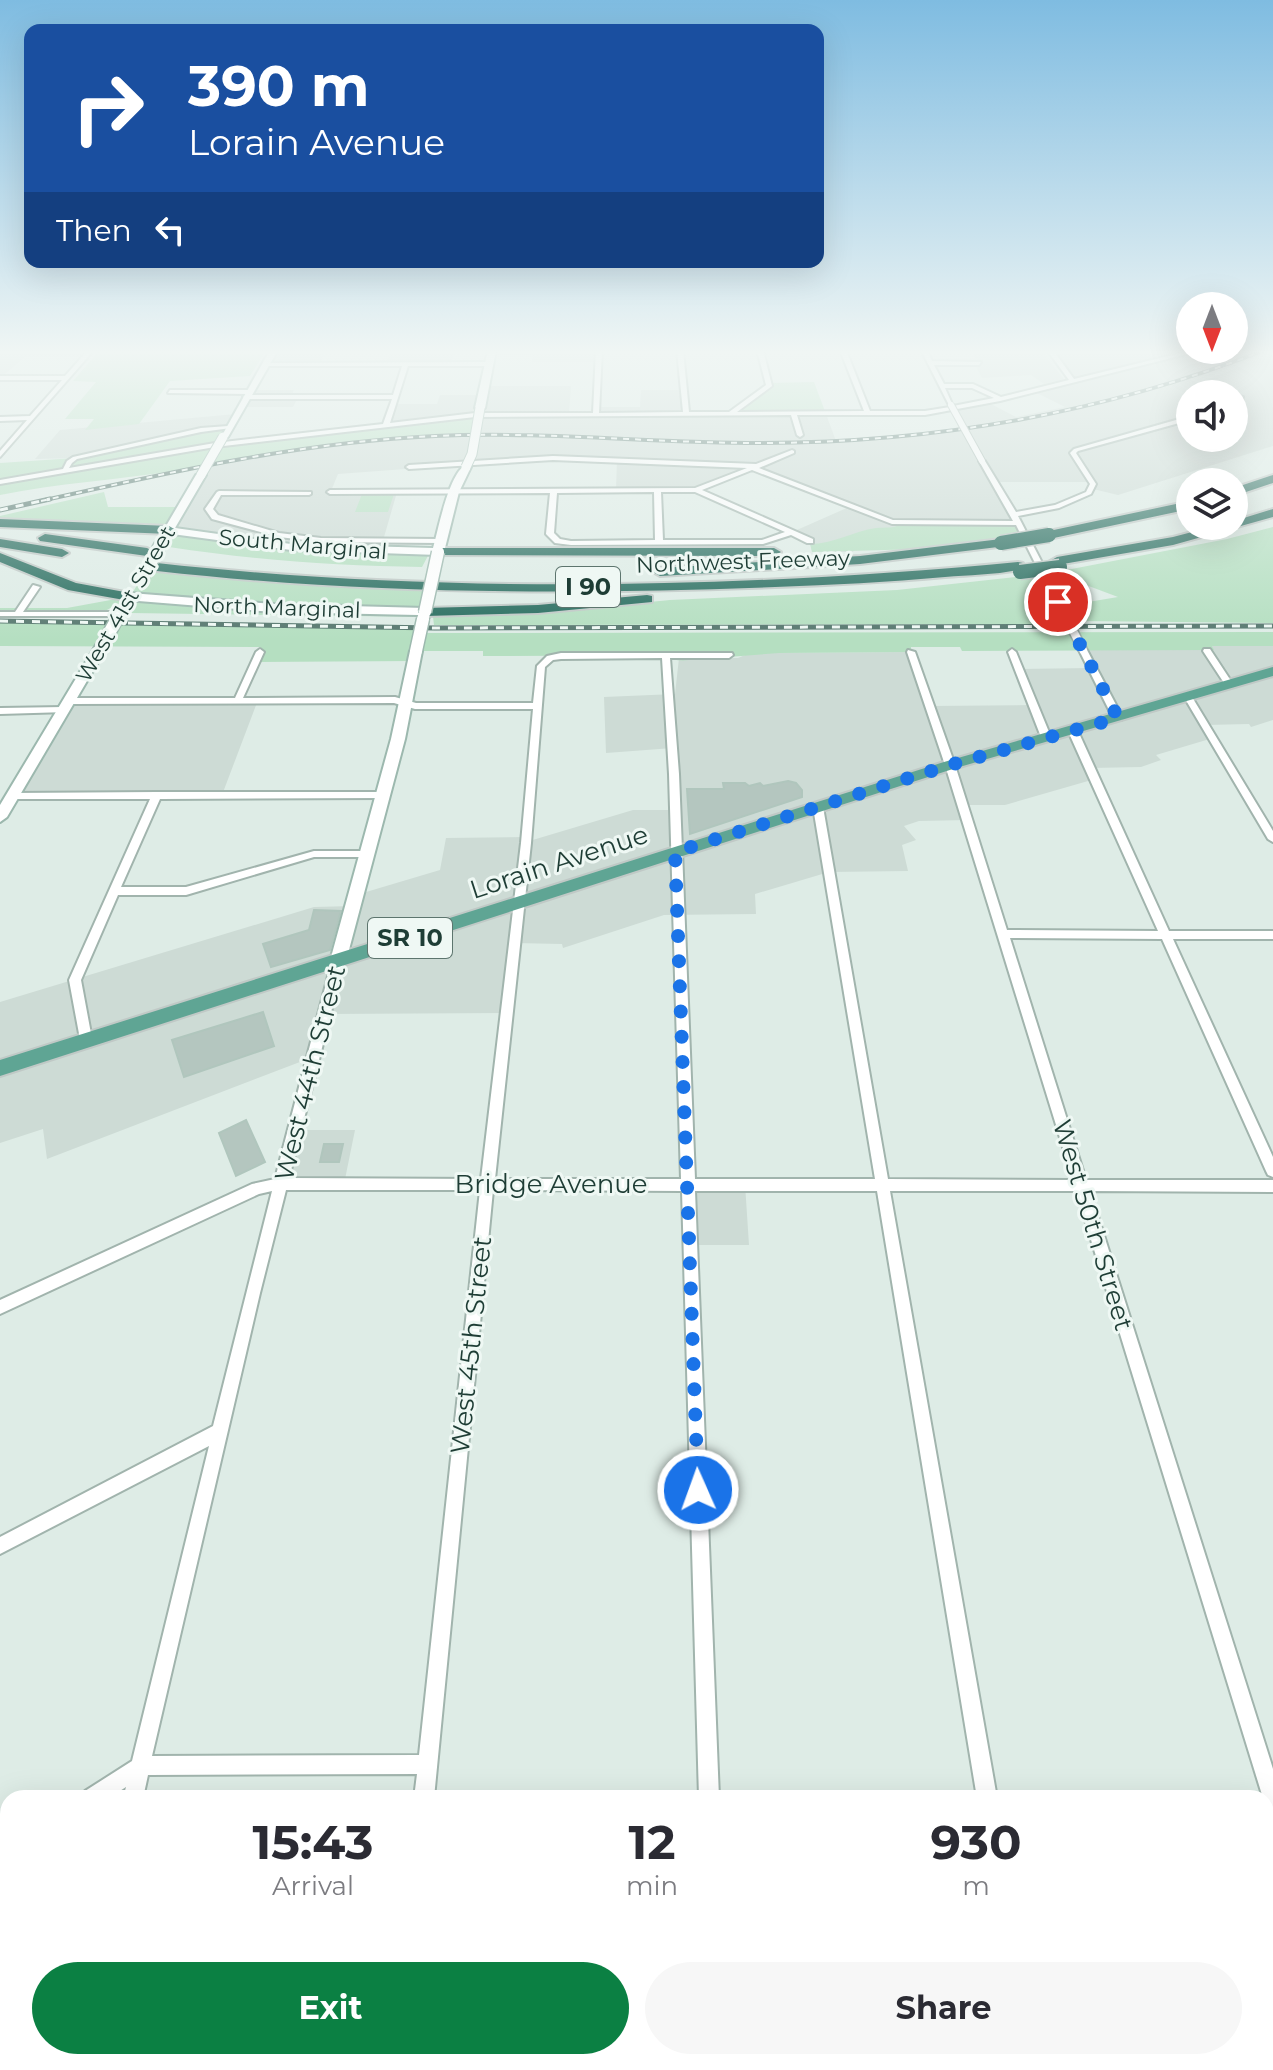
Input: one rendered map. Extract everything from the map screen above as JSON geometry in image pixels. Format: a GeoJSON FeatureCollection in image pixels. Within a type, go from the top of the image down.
{"type":"FeatureCollection","features":[{"type":"Feature","properties":{"kind":"highway"},"geometry":{"type":"LineString","coordinates":[[1248,487],[1273,479]]}},
{"type":"Feature","properties":{"kind":"highway","name":"Northwest Freeway"},"geometry":{"type":"LineString","coordinates":[[161,555],[357,572],[557,574],[836,562],[998,544],[1176,508]]}},
{"type":"Feature","properties":{"kind":"highway"},"geometry":{"type":"LineString","coordinates":[[1248,521],[1273,513]]}},
{"type":"Feature","properties":{"kind":"highway"},"geometry":{"type":"LineString","coordinates":[[0,523],[169,530]]}},
{"type":"Feature","properties":{"kind":"highway"},"geometry":{"type":"LineString","coordinates":[[0,531],[143,564]]}},
{"type":"Feature","properties":{"kind":"highway"},"geometry":{"type":"LineString","coordinates":[[424,616],[692,596],[853,589],[1058,564],[1136,552],[1177,540]]}},
{"type":"Feature","properties":{"kind":"highway"},"geometry":{"type":"LineString","coordinates":[[0,543],[143,564]]}},
{"type":"Feature","properties":{"kind":"highway"},"geometry":{"type":"LineString","coordinates":[[439,546],[875,552],[998,544]]}},
{"type":"Feature","properties":{"kind":"highway","name":"Northwest Freeway"},"geometry":{"type":"LineString","coordinates":[[161,555],[330,583],[527,587],[789,584],[1019,569]]}},
{"type":"Feature","properties":{"kind":"highway"},"geometry":{"type":"LineString","coordinates":[[0,557],[73,587],[130,597]]}},
{"type":"Feature","properties":{"kind":"main road","name":"Lorain Avenue"},"geometry":{"type":"LineString","coordinates":[[0,1068],[950,765],[1273,671]]}},
{"type":"Feature","properties":{"kind":"street"},"geometry":{"type":"LineString","coordinates":[[66,468],[75,458],[127,447]]}},
{"type":"Feature","properties":{"kind":"street"},"geometry":{"type":"LineString","coordinates":[[0,482],[66,468],[205,447]]}},
{"type":"Feature","properties":{"kind":"street","name":"West 41st Street"},"geometry":{"type":"LineString","coordinates":[[0,817],[130,597],[143,564],[161,555],[169,530],[218,447]]}},
{"type":"Feature","properties":{"kind":"street","name":"West 44th Street"},"geometry":{"type":"LineString","coordinates":[[135,1790],[219,1432],[383,795],[439,546],[454,492],[473,447]]}},
{"type":"Feature","properties":{"kind":"street"},"geometry":{"type":"LineString","coordinates":[[974,447],[1016,519],[1118,718]]}},
{"type":"Feature","properties":{"kind":"street"},"geometry":{"type":"LineString","coordinates":[[409,467],[553,458],[756,467],[892,522],[1016,519],[1057,507],[1089,493],[1093,484],[1073,453],[1088,447]]}},
{"type":"Feature","properties":{"kind":"street"},"geometry":{"type":"LineString","coordinates":[[330,492],[696,490],[792,452]]}},
{"type":"Feature","properties":{"kind":"street"},"geometry":{"type":"LineString","coordinates":[[657,490],[659,543]]}},
{"type":"Feature","properties":{"kind":"street"},"geometry":{"type":"LineString","coordinates":[[696,490],[810,541]]}},
{"type":"Feature","properties":{"kind":"street"},"geometry":{"type":"LineString","coordinates":[[554,491],[550,534],[563,542],[763,542],[790,533]]}},
{"type":"Feature","properties":{"kind":"street"},"geometry":{"type":"LineString","coordinates":[[309,493],[219,493],[210,505],[210,513],[257,529],[321,540],[439,546]]}},
{"type":"Feature","properties":{"kind":"street"},"geometry":{"type":"LineString","coordinates":[[241,540],[257,529]]}},
{"type":"Feature","properties":{"kind":"street","name":"South Marginal"},"geometry":{"type":"LineString","coordinates":[[169,530],[291,547],[439,546]]}},
{"type":"Feature","properties":{"kind":"street"},"geometry":{"type":"LineString","coordinates":[[17,614],[36,587]]}},
{"type":"Feature","properties":{"kind":"street","name":"North Marginal"},"geometry":{"type":"LineString","coordinates":[[130,597],[228,606],[424,616]]}},
{"type":"Feature","properties":{"kind":"street"},"geometry":{"type":"LineString","coordinates":[[0,614],[119,616]]}},
{"type":"Feature","properties":{"kind":"street"},"geometry":{"type":"LineString","coordinates":[[1207,651],[1229,684]]}},
{"type":"Feature","properties":{"kind":"street"},"geometry":{"type":"LineString","coordinates":[[238,700],[260,652]]}},
{"type":"Feature","properties":{"kind":"street","name":"West 50th Street"},"geometry":{"type":"LineString","coordinates":[[911,652],[950,765],[1270,1790]]}},
{"type":"Feature","properties":{"kind":"street"},"geometry":{"type":"LineString","coordinates":[[1012,652],[1046,737]]}},
{"type":"Feature","properties":{"kind":"street"},"geometry":{"type":"LineString","coordinates":[[709,1790],[674,774],[666,655],[729,655]]}},
{"type":"Feature","properties":{"kind":"street","name":"West 45th Street"},"geometry":{"type":"LineString","coordinates":[[425,1790],[477,1275],[526,843],[535,706],[541,666],[550,658],[666,655]]}},
{"type":"Feature","properties":{"kind":"street"},"geometry":{"type":"LineString","coordinates":[[1188,697],[1273,839]]}},
{"type":"Feature","properties":{"kind":"street"},"geometry":{"type":"LineString","coordinates":[[0,711],[238,700],[395,700],[415,706],[535,706]]}},
{"type":"Feature","properties":{"kind":"street"},"geometry":{"type":"LineString","coordinates":[[1073,731],[1273,1171]]}},
{"type":"Feature","properties":{"kind":"street"},"geometry":{"type":"LineString","coordinates":[[86,1039],[75,980],[157,795]]}},
{"type":"Feature","properties":{"kind":"street"},"geometry":{"type":"LineString","coordinates":[[12,796],[383,795]]}},
{"type":"Feature","properties":{"kind":"street"},"geometry":{"type":"LineString","coordinates":[[818,807],[986,1790]]}},
{"type":"Feature","properties":{"kind":"street"},"geometry":{"type":"LineString","coordinates":[[114,891],[186,891],[314,854],[367,854]]}},
{"type":"Feature","properties":{"kind":"street"},"geometry":{"type":"LineString","coordinates":[[1003,934],[1273,935]]}},
{"type":"Feature","properties":{"kind":"street","name":"Bridge Avenue"},"geometry":{"type":"LineString","coordinates":[[0,1307],[257,1188],[283,1184],[1273,1186]]}},
{"type":"Feature","properties":{"kind":"street"},"geometry":{"type":"LineString","coordinates":[[0,1546],[219,1432]]}},
{"type":"Feature","properties":{"kind":"street"},"geometry":{"type":"LineString","coordinates":[[104,1790],[141,1766],[428,1764]]}},
{"type":"Feature","properties":{"kind":"shaded area"},"geometry":{"type":"Polygon","coordinates":[[[46,447],[133,447],[75,458],[35,459],[46,447]]]}},
{"type":"Feature","properties":{"kind":"shaded area"},"geometry":{"type":"Polygon","coordinates":[[[317,447],[1176,447],[1176,452],[1248,452],[1248,447],[1271,447],[1203,468],[1176,468],[1176,477],[1118,495],[1093,489],[1092,482],[995,482],[1018,523],[902,524],[852,552],[812,552],[810,541],[790,533],[849,507],[753,468],[696,490],[616,490],[617,460],[553,458],[338,474],[331,491],[397,492],[380,551],[291,547],[169,530],[206,466],[317,447]]]}},
{"type":"Feature","properties":{"kind":"shaded area"},"geometry":{"type":"Polygon","coordinates":[[[1212,646],[1273,646],[1273,720],[1251,727],[1249,724],[1206,725],[1213,738],[1156,755],[1161,760],[1141,767],[1091,768],[1095,779],[1005,805],[963,805],[967,820],[919,821],[904,826],[916,840],[902,845],[908,871],[829,872],[755,894],[756,914],[664,915],[563,948],[562,944],[514,943],[506,1013],[325,1014],[313,1057],[47,1159],[43,1129],[0,1143],[0,1002],[314,907],[353,906],[356,895],[440,870],[446,838],[526,837],[526,842],[633,810],[675,810],[673,748],[606,753],[604,697],[675,694],[679,658],[738,658],[750,653],[911,652],[930,706],[1032,705],[1019,669],[1091,668],[1083,650],[1213,650],[1212,646]]]}},
{"type":"Feature","properties":{"kind":"shaded area"},"geometry":{"type":"Polygon","coordinates":[[[258,700],[222,795],[12,796],[69,701],[258,700]]]}},
{"type":"Feature","properties":{"kind":"shaded area"},"geometry":{"type":"Polygon","coordinates":[[[296,1130],[355,1130],[344,1184],[283,1184],[296,1130]]]}},
{"type":"Feature","properties":{"kind":"shaded area"},"geometry":{"type":"Polygon","coordinates":[[[686,1183],[745,1184],[749,1245],[689,1245],[686,1183]]]}},
{"type":"Feature","properties":{"kind":"green space"},"geometry":{"type":"Polygon","coordinates":[[[127,447],[324,447],[0,495],[0,463],[75,458],[127,447]]]}},
{"type":"Feature","properties":{"kind":"green space"},"geometry":{"type":"Polygon","coordinates":[[[104,492],[108,507],[182,507],[169,529],[291,547],[430,552],[422,567],[327,564],[169,547],[161,544],[168,531],[0,523],[0,516],[104,492]]]}},
{"type":"Feature","properties":{"kind":"green space"},"geometry":{"type":"Polygon","coordinates":[[[362,494],[394,494],[388,512],[355,512],[362,494]]]}},
{"type":"Feature","properties":{"kind":"green space"},"geometry":{"type":"Polygon","coordinates":[[[1018,523],[1026,539],[922,549],[812,552],[810,544],[902,524],[1018,523]]]}},
{"type":"Feature","properties":{"kind":"green space"},"geometry":{"type":"Polygon","coordinates":[[[1273,527],[1273,623],[1079,621],[1070,605],[1118,597],[1086,585],[1071,592],[1045,592],[1061,624],[434,625],[433,617],[130,613],[133,606],[116,605],[105,611],[0,611],[0,608],[67,608],[116,599],[260,610],[130,597],[149,565],[431,586],[425,612],[414,613],[536,613],[670,600],[897,590],[1035,575],[1043,589],[1059,588],[1066,581],[1056,581],[1051,573],[1222,540],[1248,540],[1248,534],[1273,527]]]}},
{"type":"Feature","properties":{"kind":"green space"},"geometry":{"type":"Polygon","coordinates":[[[0,622],[422,628],[421,633],[1273,632],[1273,646],[1212,646],[1214,650],[962,651],[960,647],[911,647],[911,652],[779,653],[676,661],[718,655],[483,656],[483,651],[417,651],[414,661],[255,662],[261,647],[0,646],[0,622]]]}},
{"type":"Feature","properties":{"kind":"building"},"geometry":{"type":"Polygon","coordinates":[[[788,781],[796,783],[802,790],[802,797],[690,834],[687,789],[724,789],[723,783],[745,783],[749,786],[760,783],[763,786],[788,781]]]}},
{"type":"Feature","properties":{"kind":"building"},"geometry":{"type":"Polygon","coordinates":[[[314,910],[341,911],[330,950],[271,967],[263,944],[309,930],[314,910]]]}},
{"type":"Feature","properties":{"kind":"building"},"geometry":{"type":"Polygon","coordinates":[[[263,1012],[274,1046],[184,1077],[172,1040],[263,1012]]]}},
{"type":"Feature","properties":{"kind":"building"},"geometry":{"type":"Polygon","coordinates":[[[246,1120],[265,1162],[236,1176],[219,1133],[246,1120]]]}},
{"type":"Feature","properties":{"kind":"building"},"geometry":{"type":"Polygon","coordinates":[[[324,1144],[343,1144],[339,1162],[320,1162],[324,1144]]]}},
{"type":"Feature","properties":{"kind":"railway"},"geometry":{"type":"LineString","coordinates":[[45,500],[237,460],[325,447]]}},
{"type":"Feature","properties":{"kind":"railway"},"geometry":{"type":"LineString","coordinates":[[45,500],[50,499]]}},
{"type":"Feature","properties":{"kind":"railway"},"geometry":{"type":"LineString","coordinates":[[0,510],[45,500]]}},
{"type":"Feature","properties":{"kind":"railway"},"geometry":{"type":"LineString","coordinates":[[41,501],[45,500]]}},
{"type":"Feature","properties":{"kind":"railway"},"geometry":{"type":"LineString","coordinates":[[0,621],[435,628],[1273,626]]}},
{"type":"Feature","properties":{"kind":"route"},"geometry":{"type":"LineString","coordinates":[[698,1490],[675,852],[950,765],[1118,718],[1058,602]]}}]}
